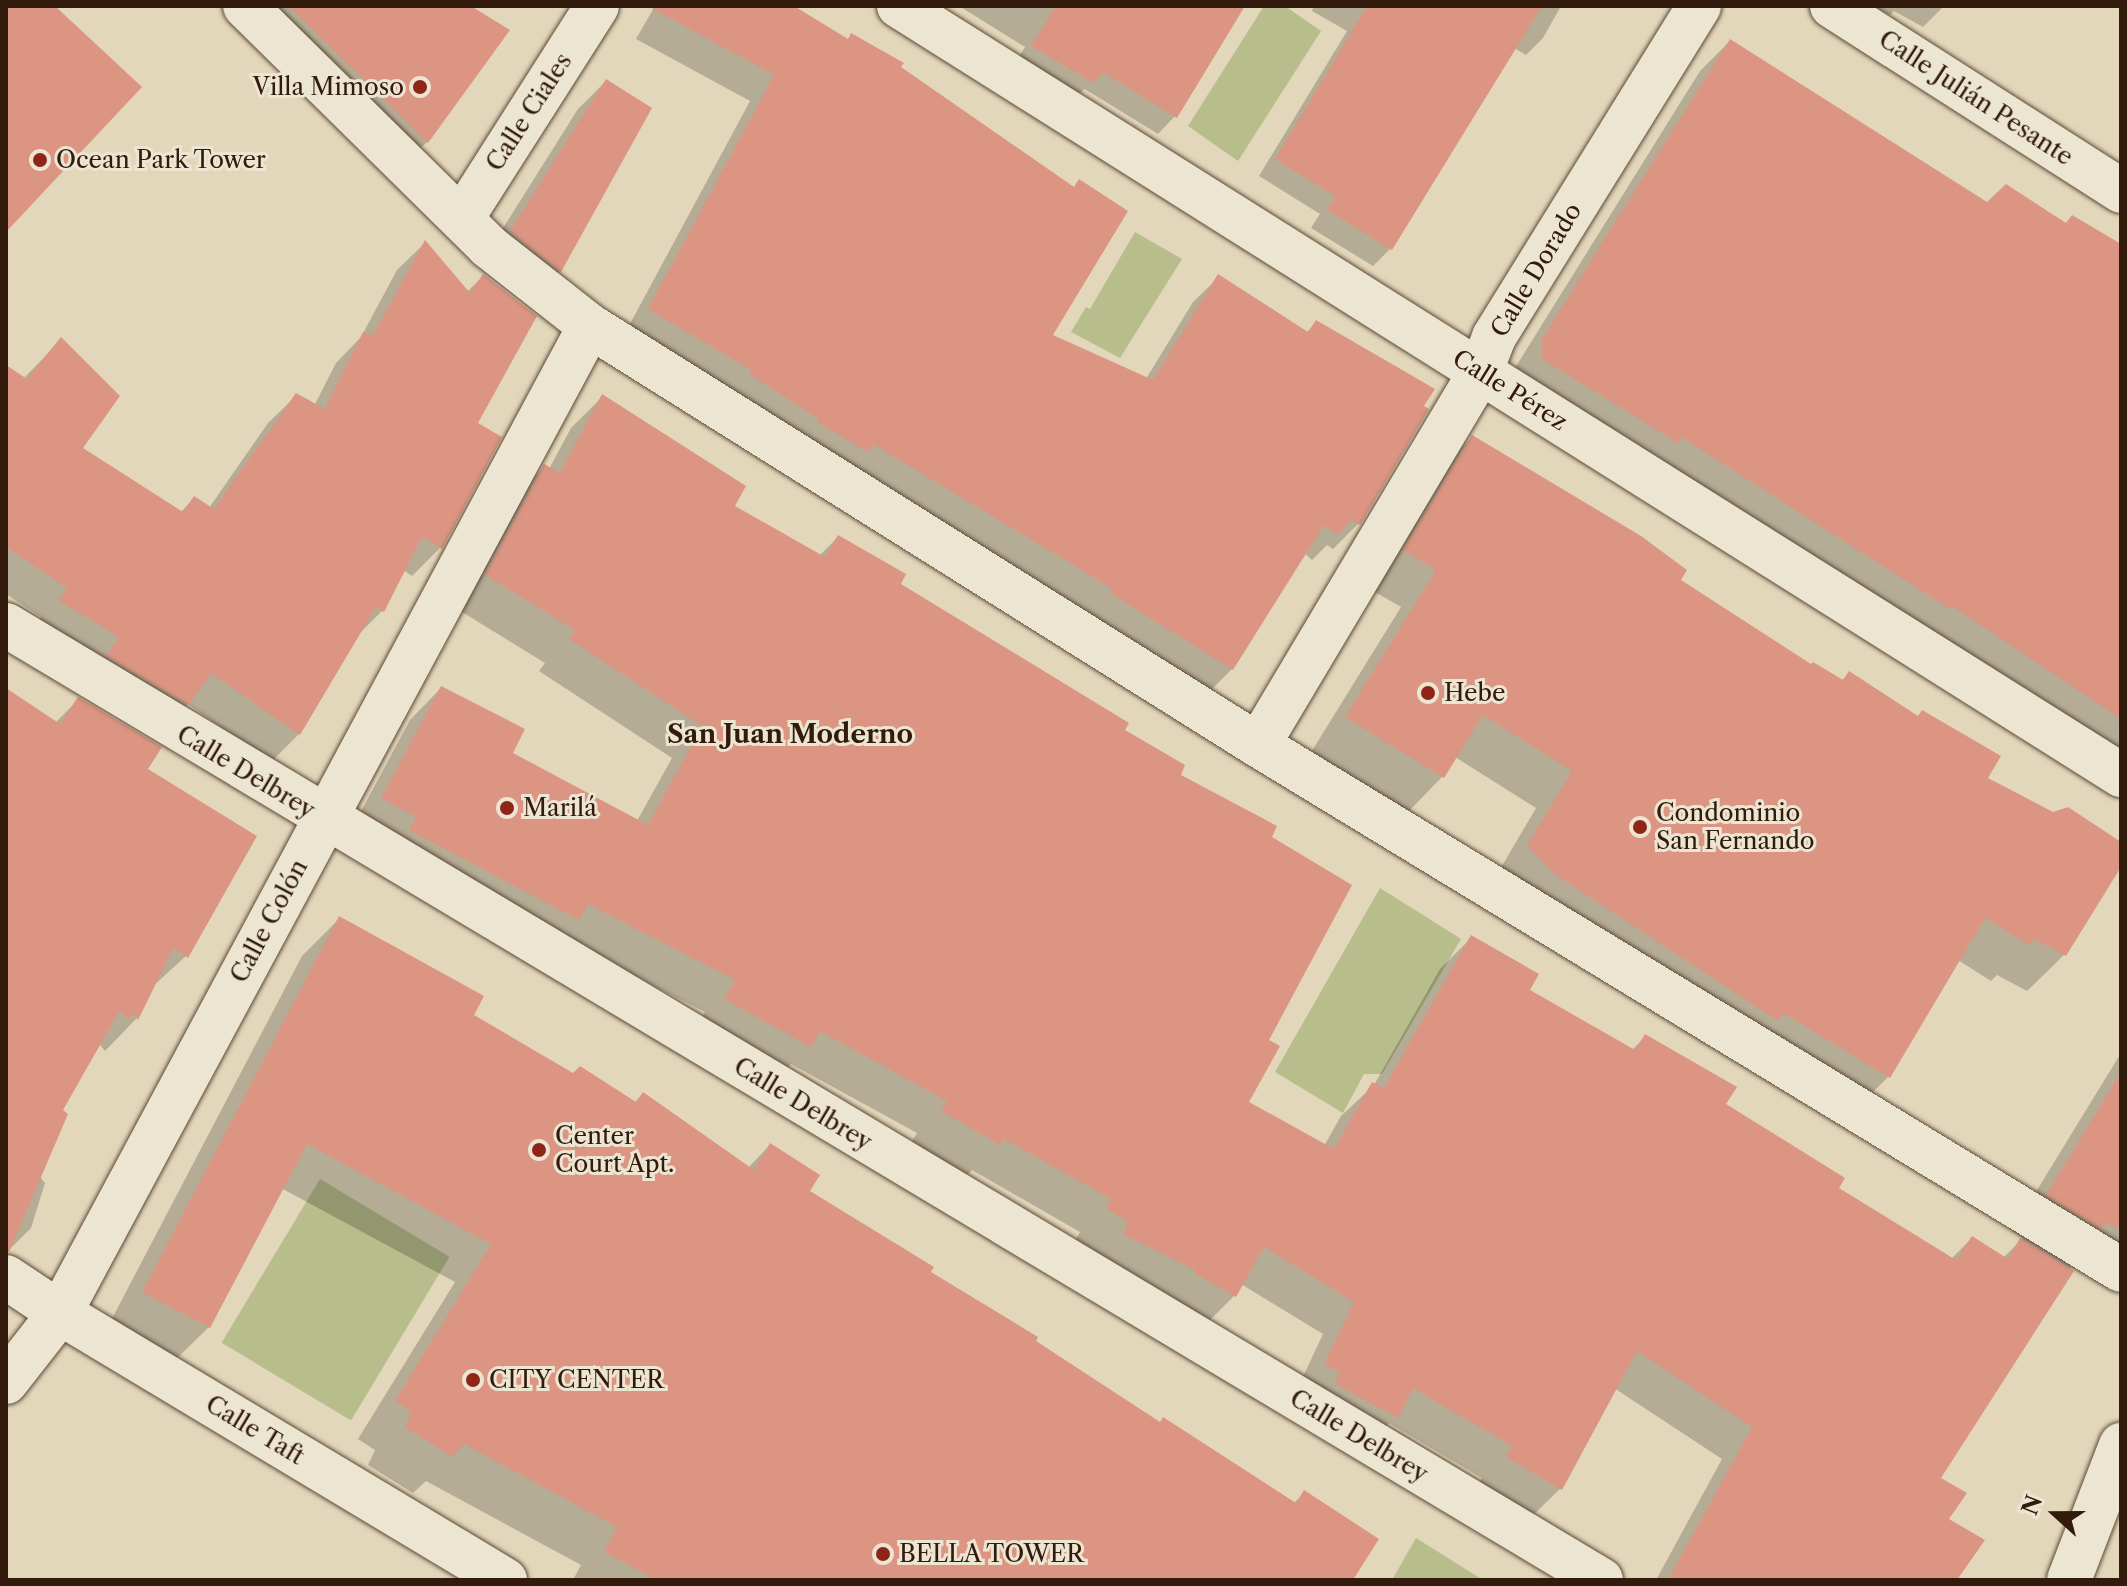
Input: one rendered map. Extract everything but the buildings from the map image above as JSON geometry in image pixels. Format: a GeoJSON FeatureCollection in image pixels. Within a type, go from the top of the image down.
{"type":"FeatureCollection","features":[{"type":"Feature","properties":{"kind":"street"},"geometry":{"type":"LineString","coordinates":[[245,6],[488,246],[590,326],[1258,745],[2121,1270]]}},
{"type":"Feature","properties":{"kind":"street","name":"Calle Ciales"},"geometry":{"type":"LineString","coordinates":[[462,218],[597,6]]}},
{"type":"Feature","properties":{"kind":"street","name":"Calle Pérez"},"geometry":{"type":"LineString","coordinates":[[899,6],[2121,775]]}},
{"type":"Feature","properties":{"kind":"street","name":"Calle Dorado"},"geometry":{"type":"LineString","coordinates":[[1258,745],[1481,371],[1494,337],[1699,6]]}},
{"type":"Feature","properties":{"kind":"street","name":"Calle Julián Pesante"},"geometry":{"type":"LineString","coordinates":[[1832,6],[2121,191]]}},
{"type":"Feature","properties":{"kind":"street","name":"Calle Colón"},"geometry":{"type":"LineString","coordinates":[[6,1382],[60,1313],[590,326]]}},
{"type":"Feature","properties":{"kind":"street","name":"Calle Delbrey"},"geometry":{"type":"LineString","coordinates":[[6,625],[324,819],[1601,1580]]}},
{"type":"Feature","properties":{"kind":"street","name":"Calle Taft"},"geometry":{"type":"LineString","coordinates":[[6,1277],[60,1313],[505,1580]]}},
{"type":"Feature","properties":{"kind":"street"},"geometry":{"type":"LineString","coordinates":[[2069,1580],[2121,1445]]}},
{"type":"Feature","properties":{"kind":"green space"},"geometry":{"type":"Polygon","coordinates":[[[1264,6],[1285,6],[1321,31],[1238,161],[1188,126],[1264,6]]]}},
{"type":"Feature","properties":{"kind":"green space"},"geometry":{"type":"Polygon","coordinates":[[[1135,232],[1182,259],[1120,358],[1071,332],[1086,307],[1090,309],[1135,232]]]}},
{"type":"Feature","properties":{"kind":"green space"},"geometry":{"type":"Polygon","coordinates":[[[1380,888],[1461,939],[1382,1074],[1364,1074],[1343,1113],[1275,1072],[1380,888]]]}},
{"type":"Feature","properties":{"kind":"green space"},"geometry":{"type":"Polygon","coordinates":[[[320,1179],[449,1257],[351,1420],[222,1343],[320,1179]]]}},
{"type":"Feature","properties":{"kind":"green space"},"geometry":{"type":"Polygon","coordinates":[[[1416,1538],[1483,1580],[1392,1580],[1416,1538]]]}},
{"type":"Feature","properties":{"kind":"place","name":"Villa Mimoso"},"geometry":{"type":"Point","coordinates":[420,87]}},
{"type":"Feature","properties":{"kind":"place","name":"Ocean Park Tower"},"geometry":{"type":"Point","coordinates":[40,160]}},
{"type":"Feature","properties":{"kind":"place","name":"Hebe"},"geometry":{"type":"Point","coordinates":[1428,693]}},
{"type":"Feature","properties":{"kind":"place","name":"Marilá"},"geometry":{"type":"Point","coordinates":[507,808]}},
{"type":"Feature","properties":{"kind":"place","name":"Condominio San Fernando"},"geometry":{"type":"Point","coordinates":[1640,827]}},
{"type":"Feature","properties":{"kind":"place","name":"Center Court Apt."},"geometry":{"type":"Point","coordinates":[539,1150]}},
{"type":"Feature","properties":{"kind":"place","name":"CITY CENTER"},"geometry":{"type":"Point","coordinates":[473,1380]}},
{"type":"Feature","properties":{"kind":"place","name":"BELLA TOWER"},"geometry":{"type":"Point","coordinates":[883,1554]}},
{"type":"Feature","properties":{"kind":"district","name":"San Juan Moderno"},"geometry":{"type":"Point","coordinates":[790,735]}}]}
